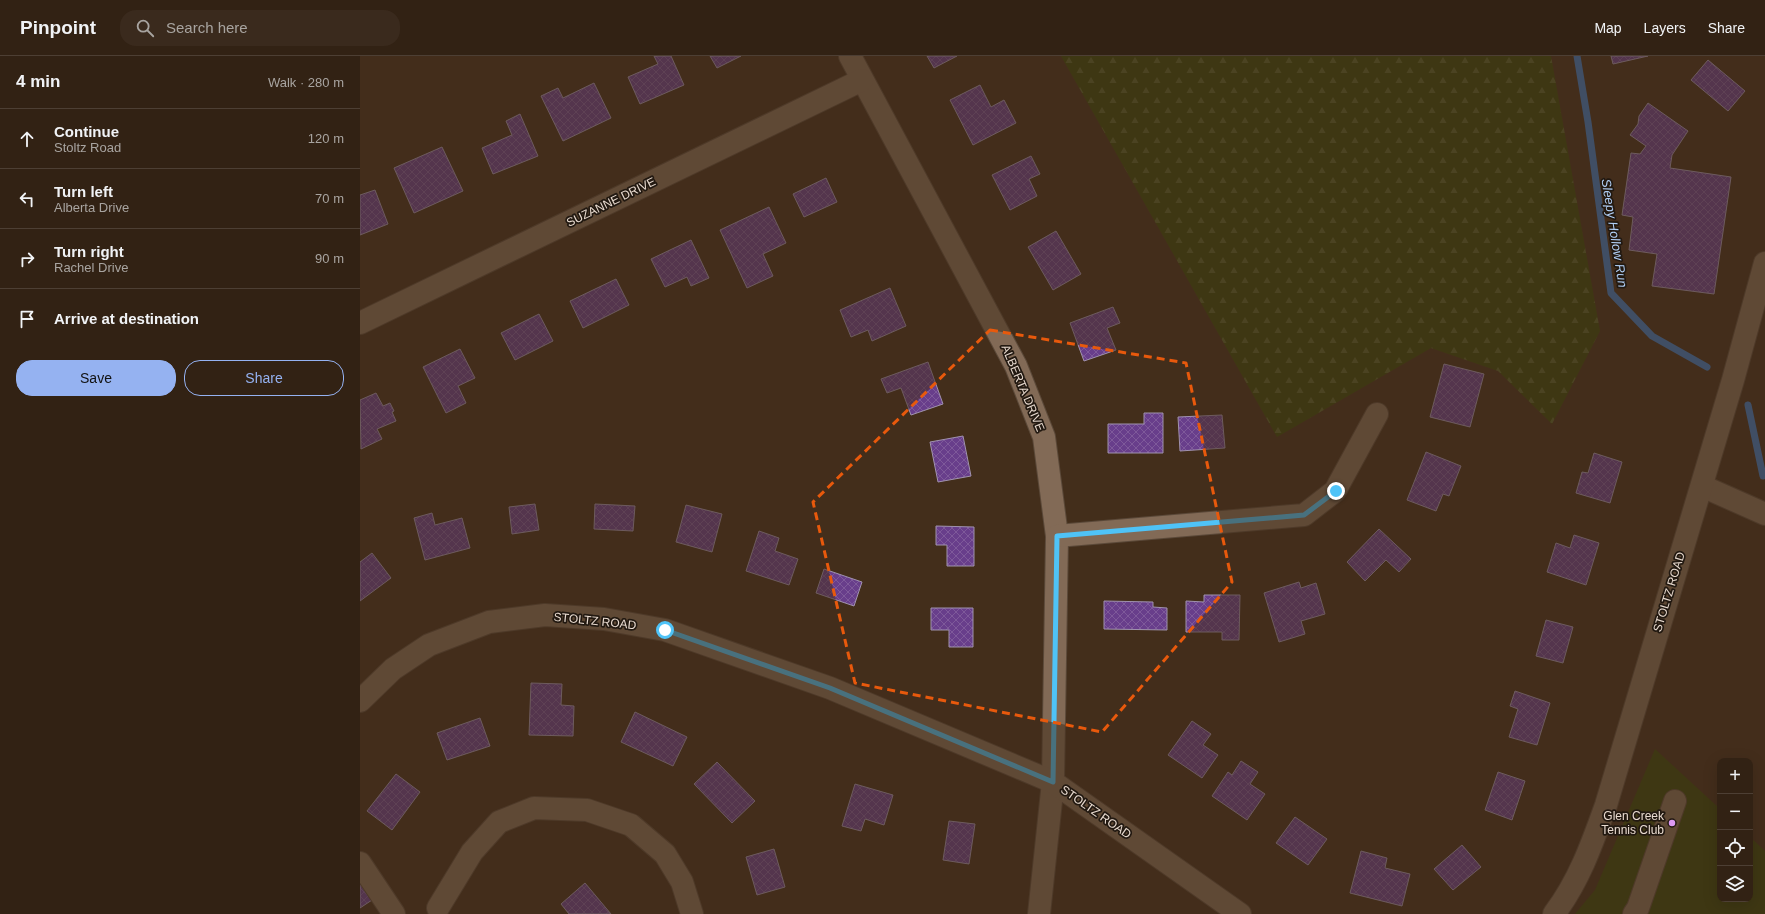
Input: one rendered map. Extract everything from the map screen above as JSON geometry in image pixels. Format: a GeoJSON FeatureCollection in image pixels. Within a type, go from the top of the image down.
{"type":"FeatureCollection","features":[{"type":"Feature","properties":{"kind":"street","name":"ALBERTA DRIVE"},"geometry":{"type":"LineString","coordinates":[[850,56],[1016,366],[1044,437],[1057,536],[1053,782],[1039,914]]}},
{"type":"Feature","properties":{"kind":"street","name":"SUZANNE DRIVE"},"geometry":{"type":"LineString","coordinates":[[360,324],[862,80]]}},
{"type":"Feature","properties":{"kind":"street","name":"STOLTZ ROAD"},"geometry":{"type":"LineString","coordinates":[[1554,914],[1568,896],[1587,857],[1606,805],[1702,486],[1765,263]]}},
{"type":"Feature","properties":{"kind":"street"},"geometry":{"type":"LineString","coordinates":[[1057,536],[1304,515],[1336,491],[1377,414]]}},
{"type":"Feature","properties":{"kind":"street"},"geometry":{"type":"LineString","coordinates":[[1702,486],[1765,514]]}},
{"type":"Feature","properties":{"kind":"street","name":"STOLTZ ROAD"},"geometry":{"type":"LineString","coordinates":[[360,701],[393,669],[429,645],[489,622],[545,615],[604,619],[665,630],[830,688],[1053,782],[1240,914]]}},
{"type":"Feature","properties":{"kind":"street"},"geometry":{"type":"LineString","coordinates":[[1634,914],[1638,908],[1675,801]]}},
{"type":"Feature","properties":{"kind":"street"},"geometry":{"type":"LineString","coordinates":[[438,908],[472,852],[499,822],[534,808],[587,810],[631,825],[665,854],[682,882],[692,914]]}},
{"type":"Feature","properties":{"kind":"street"},"geometry":{"type":"LineString","coordinates":[[360,863],[394,914]]}},
{"type":"Feature","properties":{"kind":"highlighted area"},"geometry":{"type":"Polygon","coordinates":[[[990,330],[1186,363],[1232,582],[1102,732],[855,683],[813,502],[990,330]]]}},
{"type":"Feature","properties":{"kind":"green space"},"geometry":{"type":"Polygon","coordinates":[[[1061,56],[1551,56],[1600,331],[1552,424],[1498,371],[1431,348],[1277,437],[1061,56]]]}},
{"type":"Feature","properties":{"kind":"green space","name":"Glen Creek Tennis Club"},"geometry":{"type":"Polygon","coordinates":[[[1655,749],[1717,806],[1717,902],[1753,902],[1753,840],[1765,851],[1765,914],[1575,914],[1595,890],[1655,749]]]}},
{"type":"Feature","properties":{"kind":"building"},"geometry":{"type":"Polygon","coordinates":[[[654,56],[671,56],[684,85],[640,104],[628,77],[658,64],[654,56]]]}},
{"type":"Feature","properties":{"kind":"building"},"geometry":{"type":"Polygon","coordinates":[[[710,56],[741,56],[717,68],[710,56]]]}},
{"type":"Feature","properties":{"kind":"building"},"geometry":{"type":"Polygon","coordinates":[[[927,56],[957,56],[934,68],[927,56]]]}},
{"type":"Feature","properties":{"kind":"building"},"geometry":{"type":"Polygon","coordinates":[[[1611,56],[1648,56],[1613,64],[1611,56]]]}},
{"type":"Feature","properties":{"kind":"building"},"geometry":{"type":"Polygon","coordinates":[[[1708,60],[1745,91],[1728,111],[1691,80],[1708,60]]]}},
{"type":"Feature","properties":{"kind":"building"},"geometry":{"type":"Polygon","coordinates":[[[594,83],[611,118],[563,141],[541,96],[558,88],[563,98],[594,83]]]}},
{"type":"Feature","properties":{"kind":"building"},"geometry":{"type":"Polygon","coordinates":[[[980,85],[991,107],[1004,100],[1016,123],[973,145],[950,100],[980,85]]]}},
{"type":"Feature","properties":{"kind":"building"},"geometry":{"type":"Polygon","coordinates":[[[1648,103],[1688,131],[1672,155],[1670,168],[1731,177],[1714,294],[1652,286],[1657,254],[1629,250],[1633,217],[1622,215],[1631,153],[1640,154],[1646,146],[1630,135],[1638,124],[1639,116],[1648,103]]]}},
{"type":"Feature","properties":{"kind":"building"},"geometry":{"type":"Polygon","coordinates":[[[520,114],[538,156],[493,174],[482,148],[512,135],[506,121],[520,114]]]}},
{"type":"Feature","properties":{"kind":"building"},"geometry":{"type":"Polygon","coordinates":[[[442,147],[463,191],[414,213],[394,168],[442,147]]]}},
{"type":"Feature","properties":{"kind":"building"},"geometry":{"type":"Polygon","coordinates":[[[1031,156],[1040,174],[1029,179],[1037,196],[1010,210],[992,175],[1031,156]]]}},
{"type":"Feature","properties":{"kind":"building"},"geometry":{"type":"Polygon","coordinates":[[[826,178],[837,202],[804,217],[793,194],[826,178]]]}},
{"type":"Feature","properties":{"kind":"building"},"geometry":{"type":"Polygon","coordinates":[[[375,190],[388,224],[360,235],[360,195],[375,190]]]}},
{"type":"Feature","properties":{"kind":"building"},"geometry":{"type":"Polygon","coordinates":[[[769,207],[786,243],[763,254],[773,276],[747,288],[720,230],[769,207]]]}},
{"type":"Feature","properties":{"kind":"building"},"geometry":{"type":"Polygon","coordinates":[[[1056,231],[1081,274],[1053,290],[1028,247],[1056,231]]]}},
{"type":"Feature","properties":{"kind":"building"},"geometry":{"type":"Polygon","coordinates":[[[691,240],[709,278],[691,286],[687,277],[665,287],[651,259],[691,240]]]}},
{"type":"Feature","properties":{"kind":"building"},"geometry":{"type":"Polygon","coordinates":[[[616,279],[629,305],[583,328],[570,301],[616,279]]]}},
{"type":"Feature","properties":{"kind":"building"},"geometry":{"type":"Polygon","coordinates":[[[890,288],[906,326],[872,341],[868,330],[851,337],[840,310],[890,288]]]}},
{"type":"Feature","properties":{"kind":"building"},"geometry":{"type":"Polygon","coordinates":[[[1113,307],[1120,323],[1107,328],[1116,350],[1084,361],[1070,323],[1113,307]]]}},
{"type":"Feature","properties":{"kind":"building"},"geometry":{"type":"Polygon","coordinates":[[[539,314],[553,341],[515,360],[501,333],[539,314]]]}},
{"type":"Feature","properties":{"kind":"building"},"geometry":{"type":"Polygon","coordinates":[[[460,349],[475,378],[458,386],[466,403],[446,413],[423,367],[460,349]]]}},
{"type":"Feature","properties":{"kind":"building"},"geometry":{"type":"Polygon","coordinates":[[[928,362],[943,404],[911,415],[901,388],[887,393],[881,379],[928,362]]]}},
{"type":"Feature","properties":{"kind":"building"},"geometry":{"type":"Polygon","coordinates":[[[1444,364],[1484,374],[1470,427],[1430,417],[1444,364]]]}},
{"type":"Feature","properties":{"kind":"building"},"geometry":{"type":"Polygon","coordinates":[[[376,393],[383,406],[390,403],[394,411],[392,412],[396,421],[377,429],[382,439],[361,449],[360,400],[376,393]]]}},
{"type":"Feature","properties":{"kind":"building"},"geometry":{"type":"Polygon","coordinates":[[[1144,413],[1163,413],[1163,453],[1108,453],[1108,424],[1144,424],[1144,413]]]}},
{"type":"Feature","properties":{"kind":"building"},"geometry":{"type":"Polygon","coordinates":[[[1222,415],[1225,448],[1180,451],[1178,417],[1222,415]]]}},
{"type":"Feature","properties":{"kind":"building"},"geometry":{"type":"Polygon","coordinates":[[[963,436],[971,476],[938,482],[930,442],[963,436]]]}},
{"type":"Feature","properties":{"kind":"building"},"geometry":{"type":"Polygon","coordinates":[[[1426,452],[1461,466],[1449,496],[1443,494],[1436,511],[1407,500],[1426,452]]]}},
{"type":"Feature","properties":{"kind":"building"},"geometry":{"type":"Polygon","coordinates":[[[1594,453],[1622,462],[1610,503],[1576,493],[1582,472],[1588,473],[1594,453]]]}},
{"type":"Feature","properties":{"kind":"building"},"geometry":{"type":"Polygon","coordinates":[[[535,504],[539,530],[512,534],[509,507],[535,504]]]}},
{"type":"Feature","properties":{"kind":"building"},"geometry":{"type":"Polygon","coordinates":[[[595,504],[635,506],[633,531],[594,529],[595,504]]]}},
{"type":"Feature","properties":{"kind":"building"},"geometry":{"type":"Polygon","coordinates":[[[686,505],[722,514],[712,552],[676,542],[686,505]]]}},
{"type":"Feature","properties":{"kind":"building"},"geometry":{"type":"Polygon","coordinates":[[[432,513],[435,525],[462,518],[470,548],[425,560],[414,518],[432,513]]]}},
{"type":"Feature","properties":{"kind":"building"},"geometry":{"type":"Polygon","coordinates":[[[936,526],[974,527],[974,566],[947,566],[947,545],[936,545],[936,526]]]}},
{"type":"Feature","properties":{"kind":"building"},"geometry":{"type":"Polygon","coordinates":[[[1379,529],[1411,559],[1399,572],[1386,560],[1365,581],[1347,562],[1379,529]]]}},
{"type":"Feature","properties":{"kind":"building"},"geometry":{"type":"Polygon","coordinates":[[[759,531],[779,538],[775,551],[798,559],[789,585],[746,571],[759,531]]]}},
{"type":"Feature","properties":{"kind":"building"},"geometry":{"type":"Polygon","coordinates":[[[1574,535],[1599,543],[1586,585],[1547,572],[1556,543],[1570,548],[1574,535]]]}},
{"type":"Feature","properties":{"kind":"building"},"geometry":{"type":"Polygon","coordinates":[[[372,553],[391,578],[360,601],[360,562],[372,553]]]}},
{"type":"Feature","properties":{"kind":"building"},"geometry":{"type":"Polygon","coordinates":[[[824,569],[862,582],[854,606],[816,593],[824,569]]]}},
{"type":"Feature","properties":{"kind":"building"},"geometry":{"type":"Polygon","coordinates":[[[1299,582],[1301,588],[1316,583],[1325,614],[1301,621],[1305,634],[1279,642],[1264,593],[1299,582]]]}},
{"type":"Feature","properties":{"kind":"building"},"geometry":{"type":"Polygon","coordinates":[[[1204,595],[1240,595],[1239,640],[1222,640],[1222,632],[1186,632],[1186,601],[1204,602],[1204,595]]]}},
{"type":"Feature","properties":{"kind":"building"},"geometry":{"type":"Polygon","coordinates":[[[1104,601],[1153,602],[1153,607],[1167,608],[1167,630],[1104,629],[1104,601]]]}},
{"type":"Feature","properties":{"kind":"building"},"geometry":{"type":"Polygon","coordinates":[[[931,608],[973,608],[973,647],[949,647],[949,630],[931,630],[931,608]]]}},
{"type":"Feature","properties":{"kind":"building"},"geometry":{"type":"Polygon","coordinates":[[[1546,620],[1573,627],[1563,663],[1536,656],[1546,620]]]}},
{"type":"Feature","properties":{"kind":"building"},"geometry":{"type":"Polygon","coordinates":[[[531,683],[562,684],[561,705],[574,706],[573,736],[529,735],[531,683]]]}},
{"type":"Feature","properties":{"kind":"building"},"geometry":{"type":"Polygon","coordinates":[[[1515,691],[1550,703],[1537,745],[1509,737],[1518,709],[1510,706],[1515,691]]]}},
{"type":"Feature","properties":{"kind":"building"},"geometry":{"type":"Polygon","coordinates":[[[635,712],[687,737],[673,766],[621,742],[635,712]]]}},
{"type":"Feature","properties":{"kind":"building"},"geometry":{"type":"Polygon","coordinates":[[[480,718],[490,746],[447,760],[437,733],[480,718]]]}},
{"type":"Feature","properties":{"kind":"building"},"geometry":{"type":"Polygon","coordinates":[[[1192,721],[1211,734],[1203,745],[1218,755],[1202,778],[1168,755],[1192,721]]]}},
{"type":"Feature","properties":{"kind":"building"},"geometry":{"type":"Polygon","coordinates":[[[1241,761],[1258,772],[1250,784],[1265,794],[1247,820],[1212,796],[1228,772],[1232,775],[1241,761]]]}},
{"type":"Feature","properties":{"kind":"building"},"geometry":{"type":"Polygon","coordinates":[[[717,762],[755,801],[732,823],[694,784],[717,762]]]}},
{"type":"Feature","properties":{"kind":"building"},"geometry":{"type":"Polygon","coordinates":[[[1498,772],[1525,781],[1512,820],[1485,810],[1498,772]]]}},
{"type":"Feature","properties":{"kind":"building"},"geometry":{"type":"Polygon","coordinates":[[[396,774],[420,792],[392,830],[367,811],[396,774]]]}},
{"type":"Feature","properties":{"kind":"building"},"geometry":{"type":"Polygon","coordinates":[[[855,784],[893,795],[884,825],[865,819],[861,831],[842,826],[855,784]]]}},
{"type":"Feature","properties":{"kind":"building"},"geometry":{"type":"Polygon","coordinates":[[[1295,817],[1327,839],[1308,865],[1276,843],[1295,817]]]}},
{"type":"Feature","properties":{"kind":"building"},"geometry":{"type":"Polygon","coordinates":[[[949,821],[975,824],[969,864],[943,860],[949,821]]]}},
{"type":"Feature","properties":{"kind":"building"},"geometry":{"type":"Polygon","coordinates":[[[1462,845],[1481,867],[1453,890],[1434,869],[1462,845]]]}},
{"type":"Feature","properties":{"kind":"building"},"geometry":{"type":"Polygon","coordinates":[[[774,849],[785,887],[757,895],[746,857],[774,849]]]}},
{"type":"Feature","properties":{"kind":"building"},"geometry":{"type":"Polygon","coordinates":[[[1361,851],[1387,858],[1385,868],[1410,874],[1402,906],[1350,893],[1361,851]]]}},
{"type":"Feature","properties":{"kind":"building"},"geometry":{"type":"Polygon","coordinates":[[[585,883],[611,914],[569,914],[561,904],[585,883]]]}},
{"type":"Feature","properties":{"kind":"building"},"geometry":{"type":"Polygon","coordinates":[[[360,884],[372,900],[360,908],[360,884]]]}},
{"type":"Feature","properties":{"kind":"waterway","name":"Sleepy Hollow Run"},"geometry":{"type":"LineString","coordinates":[[1577,56],[1588,122],[1611,293],[1652,336],[1707,367]]}},
{"type":"Feature","properties":{"kind":"waterway","name":"Sleepy Hollow Run"},"geometry":{"type":"LineString","coordinates":[[1748,405],[1763,476]]}},
{"type":"Feature","properties":{"kind":"place","name":"Glen Creek Tennis Club"},"geometry":{"type":"Point","coordinates":[1672,823]}},
{"type":"Feature","properties":{"kind":"route"},"geometry":{"type":"LineString","coordinates":[[665,630],[830,688],[1053,782],[1057,536],[1304,515],[1336,491]]}}]}
